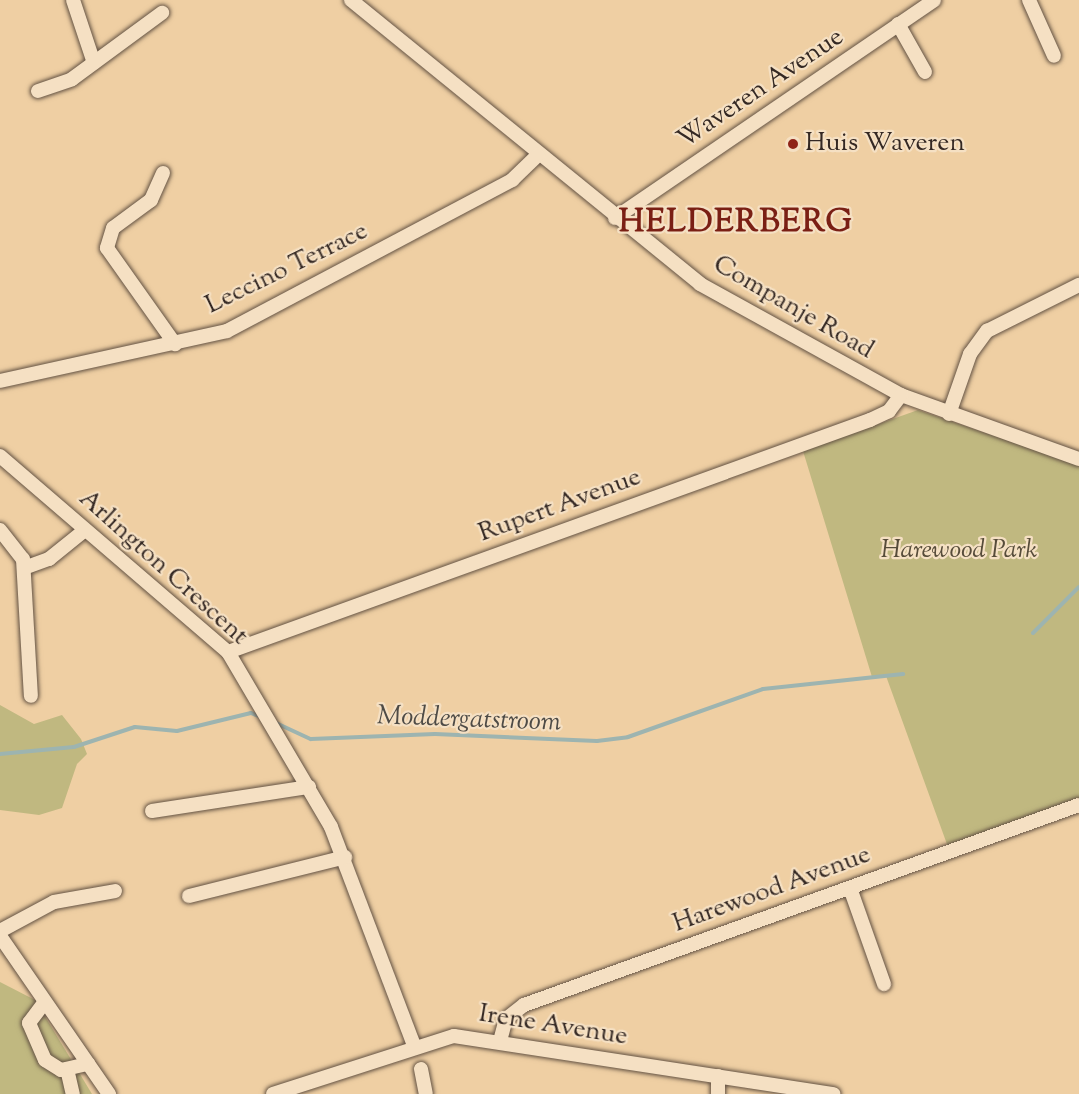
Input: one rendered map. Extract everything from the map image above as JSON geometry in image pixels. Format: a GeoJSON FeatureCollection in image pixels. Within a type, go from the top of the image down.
{"type":"FeatureCollection","features":[{"type":"Feature","properties":{"kind":"street"},"geometry":{"type":"LineString","coordinates":[[73,0],[94,63]]}},
{"type":"Feature","properties":{"kind":"street","name":"Companje Road"},"geometry":{"type":"LineString","coordinates":[[351,0],[615,218],[700,284],[901,395],[1079,459]]}},
{"type":"Feature","properties":{"kind":"street","name":"Waveren Avenue"},"geometry":{"type":"LineString","coordinates":[[615,218],[934,0]]}},
{"type":"Feature","properties":{"kind":"street"},"geometry":{"type":"LineString","coordinates":[[1029,0],[1054,56]]}},
{"type":"Feature","properties":{"kind":"street"},"geometry":{"type":"LineString","coordinates":[[38,91],[72,79],[162,13]]}},
{"type":"Feature","properties":{"kind":"street"},"geometry":{"type":"LineString","coordinates":[[898,24],[925,72]]}},
{"type":"Feature","properties":{"kind":"street","name":"Leccino Terrace"},"geometry":{"type":"LineString","coordinates":[[0,381],[175,344],[248,320],[512,180],[538,155]]}},
{"type":"Feature","properties":{"kind":"street"},"geometry":{"type":"LineString","coordinates":[[163,172],[151,200],[113,228],[107,248],[175,344]]}},
{"type":"Feature","properties":{"kind":"street"},"geometry":{"type":"LineString","coordinates":[[949,414],[970,354],[987,332],[1079,285]]}},
{"type":"Feature","properties":{"kind":"street","name":"Rupert Avenue"},"geometry":{"type":"LineString","coordinates":[[228,652],[870,420],[889,411],[901,395]]}},
{"type":"Feature","properties":{"kind":"street","name":"Arlington Crescent"},"geometry":{"type":"LineString","coordinates":[[0,456],[228,652],[309,787],[345,857],[414,1045]]}},
{"type":"Feature","properties":{"kind":"street"},"geometry":{"type":"LineString","coordinates":[[0,530],[20,552],[24,568],[31,696]]}},
{"type":"Feature","properties":{"kind":"street"},"geometry":{"type":"LineString","coordinates":[[24,568],[49,559],[85,530]]}},
{"type":"Feature","properties":{"kind":"street"},"geometry":{"type":"LineString","coordinates":[[152,811],[309,787]]}},
{"type":"Feature","properties":{"kind":"street","name":"Harewood Avenue"},"geometry":{"type":"LineString","coordinates":[[500,1041],[507,1019],[524,1005],[1079,805]]}},
{"type":"Feature","properties":{"kind":"street"},"geometry":{"type":"LineString","coordinates":[[189,897],[345,857]]}},
{"type":"Feature","properties":{"kind":"street"},"geometry":{"type":"LineString","coordinates":[[850,888],[884,984]]}},
{"type":"Feature","properties":{"kind":"street"},"geometry":{"type":"LineString","coordinates":[[0,931],[54,902],[115,891]]}},
{"type":"Feature","properties":{"kind":"street"},"geometry":{"type":"LineString","coordinates":[[0,936],[44,1003],[109,1094]]}},
{"type":"Feature","properties":{"kind":"street"},"geometry":{"type":"LineString","coordinates":[[44,1003],[30,1015],[30,1029],[50,1066],[67,1069],[89,1068],[114,1094]]}},
{"type":"Feature","properties":{"kind":"street","name":"Irene Avenue"},"geometry":{"type":"LineString","coordinates":[[273,1094],[414,1045],[454,1036],[500,1041],[834,1094]]}},
{"type":"Feature","properties":{"kind":"street"},"geometry":{"type":"LineString","coordinates":[[89,1068],[101,1094]]}},
{"type":"Feature","properties":{"kind":"street"},"geometry":{"type":"LineString","coordinates":[[67,1069],[73,1094]]}},
{"type":"Feature","properties":{"kind":"street"},"geometry":{"type":"LineString","coordinates":[[421,1069],[426,1094]]}},
{"type":"Feature","properties":{"kind":"street"},"geometry":{"type":"LineString","coordinates":[[718,1076],[718,1094]]}},
{"type":"Feature","properties":{"kind":"green space","name":"Harewood Park"},"geometry":{"type":"Polygon","coordinates":[[[918,410],[1079,465],[1079,800],[948,847],[886,676],[872,677],[803,451],[918,410]]]}},
{"type":"Feature","properties":{"kind":"green space"},"geometry":{"type":"Polygon","coordinates":[[[0,705],[34,724],[62,715],[81,739],[87,754],[77,764],[62,808],[39,815],[0,810],[0,705]]]}},
{"type":"Feature","properties":{"kind":"green space"},"geometry":{"type":"Polygon","coordinates":[[[0,982],[35,1000],[92,1094],[0,1094],[0,982]]]}},
{"type":"Feature","properties":{"kind":"waterway"},"geometry":{"type":"LineString","coordinates":[[1033,633],[1079,587]]}},
{"type":"Feature","properties":{"kind":"waterway","name":"Moddergatstroom"},"geometry":{"type":"LineString","coordinates":[[276,723],[311,739],[435,734],[597,741],[628,737],[763,689],[903,674]]}},
{"type":"Feature","properties":{"kind":"waterway","name":"Moddergatstroom"},"geometry":{"type":"LineString","coordinates":[[0,754],[74,747],[135,727],[177,731],[251,713],[261,717]]}},
{"type":"Feature","properties":{"kind":"place","name":"Huis Waveren"},"geometry":{"type":"Point","coordinates":[793,144]}},
{"type":"Feature","properties":{"kind":"district","name":"HELDERBERG"},"geometry":{"type":"Point","coordinates":[736,223]}}]}
